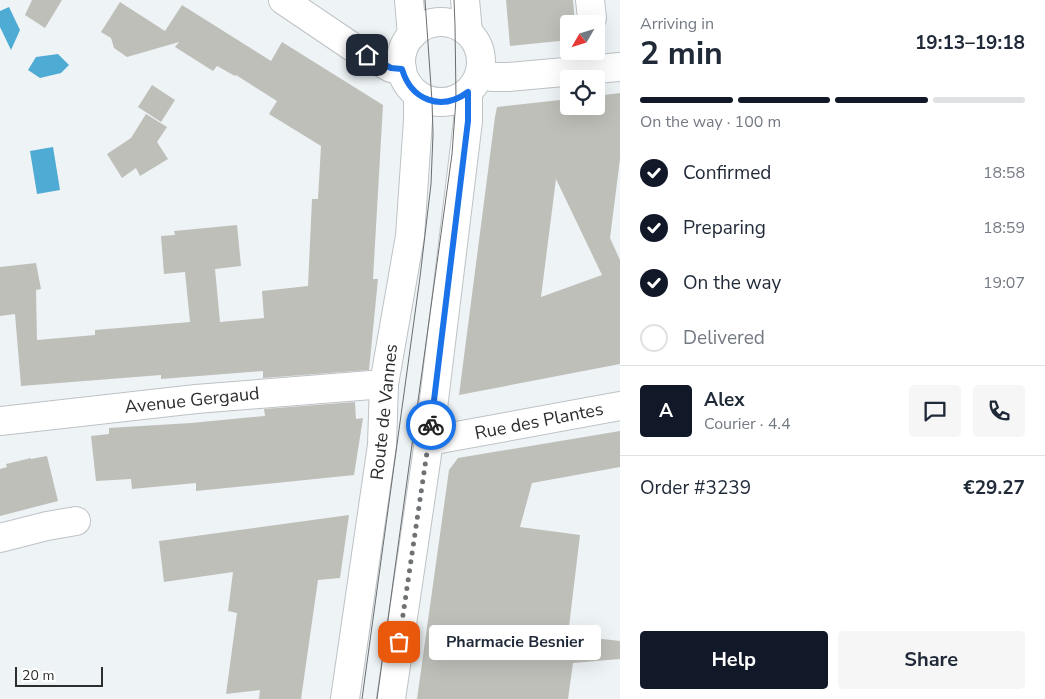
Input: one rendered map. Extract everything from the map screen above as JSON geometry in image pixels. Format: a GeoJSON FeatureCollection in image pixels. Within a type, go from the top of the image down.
{"type":"FeatureCollection","features":[{"type":"Feature","properties":{"kind":"main road"},"geometry":{"type":"LineString","coordinates":[[283,0],[354,48],[391,68],[402,69]]}},
{"type":"Feature","properties":{"kind":"main road"},"geometry":{"type":"LineString","coordinates":[[409,0],[412,35]]}},
{"type":"Feature","properties":{"kind":"main road"},"geometry":{"type":"LineString","coordinates":[[465,0],[468,32]]}},
{"type":"Feature","properties":{"kind":"main road"},"geometry":{"type":"LineString","coordinates":[[391,699],[429,441],[468,121],[474,84],[482,62],[476,42],[468,32],[456,25],[441,22],[427,24],[406,42],[401,60],[405,79],[410,88],[425,99],[440,102],[456,99],[474,84],[492,77],[620,67]]}},
{"type":"Feature","properties":{"kind":"main road","name":"Route de Vannes"},"geometry":{"type":"LineString","coordinates":[[345,699],[382,445],[384,384],[410,236],[418,95]]}},
{"type":"Feature","properties":{"kind":"main road","name":"Avenue Gergaud"},"geometry":{"type":"LineString","coordinates":[[0,421],[196,399],[384,384]]}},
{"type":"Feature","properties":{"kind":"main road","name":"Rue des Plantes"},"geometry":{"type":"LineString","coordinates":[[429,441],[620,406]]}},
{"type":"Feature","properties":{"kind":"main road"},"geometry":{"type":"LineString","coordinates":[[0,538],[76,521]]}},
{"type":"Feature","properties":{"kind":"water"},"geometry":{"type":"Polygon","coordinates":[[[9,7],[20,30],[11,50],[0,27],[0,11],[9,7]]]}},
{"type":"Feature","properties":{"kind":"water"},"geometry":{"type":"Polygon","coordinates":[[[58,54],[69,65],[61,73],[40,78],[28,70],[36,57],[58,54]]]}},
{"type":"Feature","properties":{"kind":"water"},"geometry":{"type":"Polygon","coordinates":[[[53,147],[60,190],[37,194],[30,151],[53,147]]]}},
{"type":"Feature","properties":{"kind":"building"},"geometry":{"type":"Polygon","coordinates":[[[32,0],[62,0],[45,28],[25,15],[32,0]]]}},
{"type":"Feature","properties":{"kind":"building"},"geometry":{"type":"Polygon","coordinates":[[[506,0],[573,0],[574,15],[560,15],[560,41],[510,46],[506,0]]]}},
{"type":"Feature","properties":{"kind":"building"},"geometry":{"type":"Polygon","coordinates":[[[120,2],[165,31],[182,5],[271,61],[282,42],[383,105],[373,279],[378,279],[369,370],[263,378],[263,371],[161,379],[161,375],[21,386],[15,314],[0,316],[0,267],[36,263],[41,289],[36,290],[37,340],[95,335],[95,330],[190,322],[185,272],[164,274],[161,236],[175,235],[174,231],[237,225],[241,266],[215,269],[220,322],[264,318],[262,291],[308,286],[312,199],[318,199],[321,146],[269,114],[277,101],[236,75],[217,66],[213,71],[175,47],[179,42],[127,57],[114,48],[111,38],[101,32],[120,2]]]}},
{"type":"Feature","properties":{"kind":"building"},"geometry":{"type":"Polygon","coordinates":[[[152,85],[175,100],[161,122],[138,107],[152,85]]]}},
{"type":"Feature","properties":{"kind":"building"},"geometry":{"type":"Polygon","coordinates":[[[620,93],[620,159],[610,238],[620,260],[620,364],[459,395],[495,117],[497,107],[560,100],[560,115],[605,115],[605,95],[620,93]],[[556,179],[541,297],[602,275],[556,179]]]}},
{"type":"Feature","properties":{"kind":"building"},"geometry":{"type":"Polygon","coordinates":[[[146,114],[167,127],[157,142],[168,159],[140,176],[136,168],[122,178],[107,154],[131,138],[146,114]]]}},
{"type":"Feature","properties":{"kind":"building"},"geometry":{"type":"Polygon","coordinates":[[[355,402],[356,419],[363,418],[354,475],[196,491],[196,483],[132,489],[131,479],[96,481],[91,436],[109,434],[109,428],[265,416],[264,409],[355,402]]]}},
{"type":"Feature","properties":{"kind":"building"},"geometry":{"type":"Polygon","coordinates":[[[620,431],[620,467],[532,483],[520,527],[580,535],[568,635],[620,641],[620,659],[573,663],[568,699],[417,699],[449,470],[458,458],[620,431]]]}},
{"type":"Feature","properties":{"kind":"building"},"geometry":{"type":"Polygon","coordinates":[[[47,456],[58,501],[0,516],[0,469],[7,467],[6,464],[47,456]]]}},
{"type":"Feature","properties":{"kind":"building"},"geometry":{"type":"Polygon","coordinates":[[[349,515],[340,578],[318,580],[301,699],[259,699],[260,690],[226,694],[237,613],[228,611],[233,572],[164,582],[159,541],[349,515]]]}},
{"type":"Feature","properties":{"kind":"tram line"},"geometry":{"type":"LineString","coordinates":[[362,699],[431,184],[432,101],[425,0]]}},
{"type":"Feature","properties":{"kind":"tram line"},"geometry":{"type":"LineString","coordinates":[[377,699],[452,154],[456,99],[454,0]]}},
{"type":"Feature","properties":{"kind":"way so far"},"geometry":{"type":"LineString","coordinates":[[399,642],[431,425]]}},
{"type":"Feature","properties":{"kind":"place","name":"Pharmacie Besnier"},"geometry":{"type":"Point","coordinates":[399,642]}},
{"type":"Feature","properties":{"kind":"route"},"geometry":{"type":"LineString","coordinates":[[367,55],[391,68],[402,69],[410,88],[425,99],[448,102],[468,92],[468,121],[431,425]]}}]}
